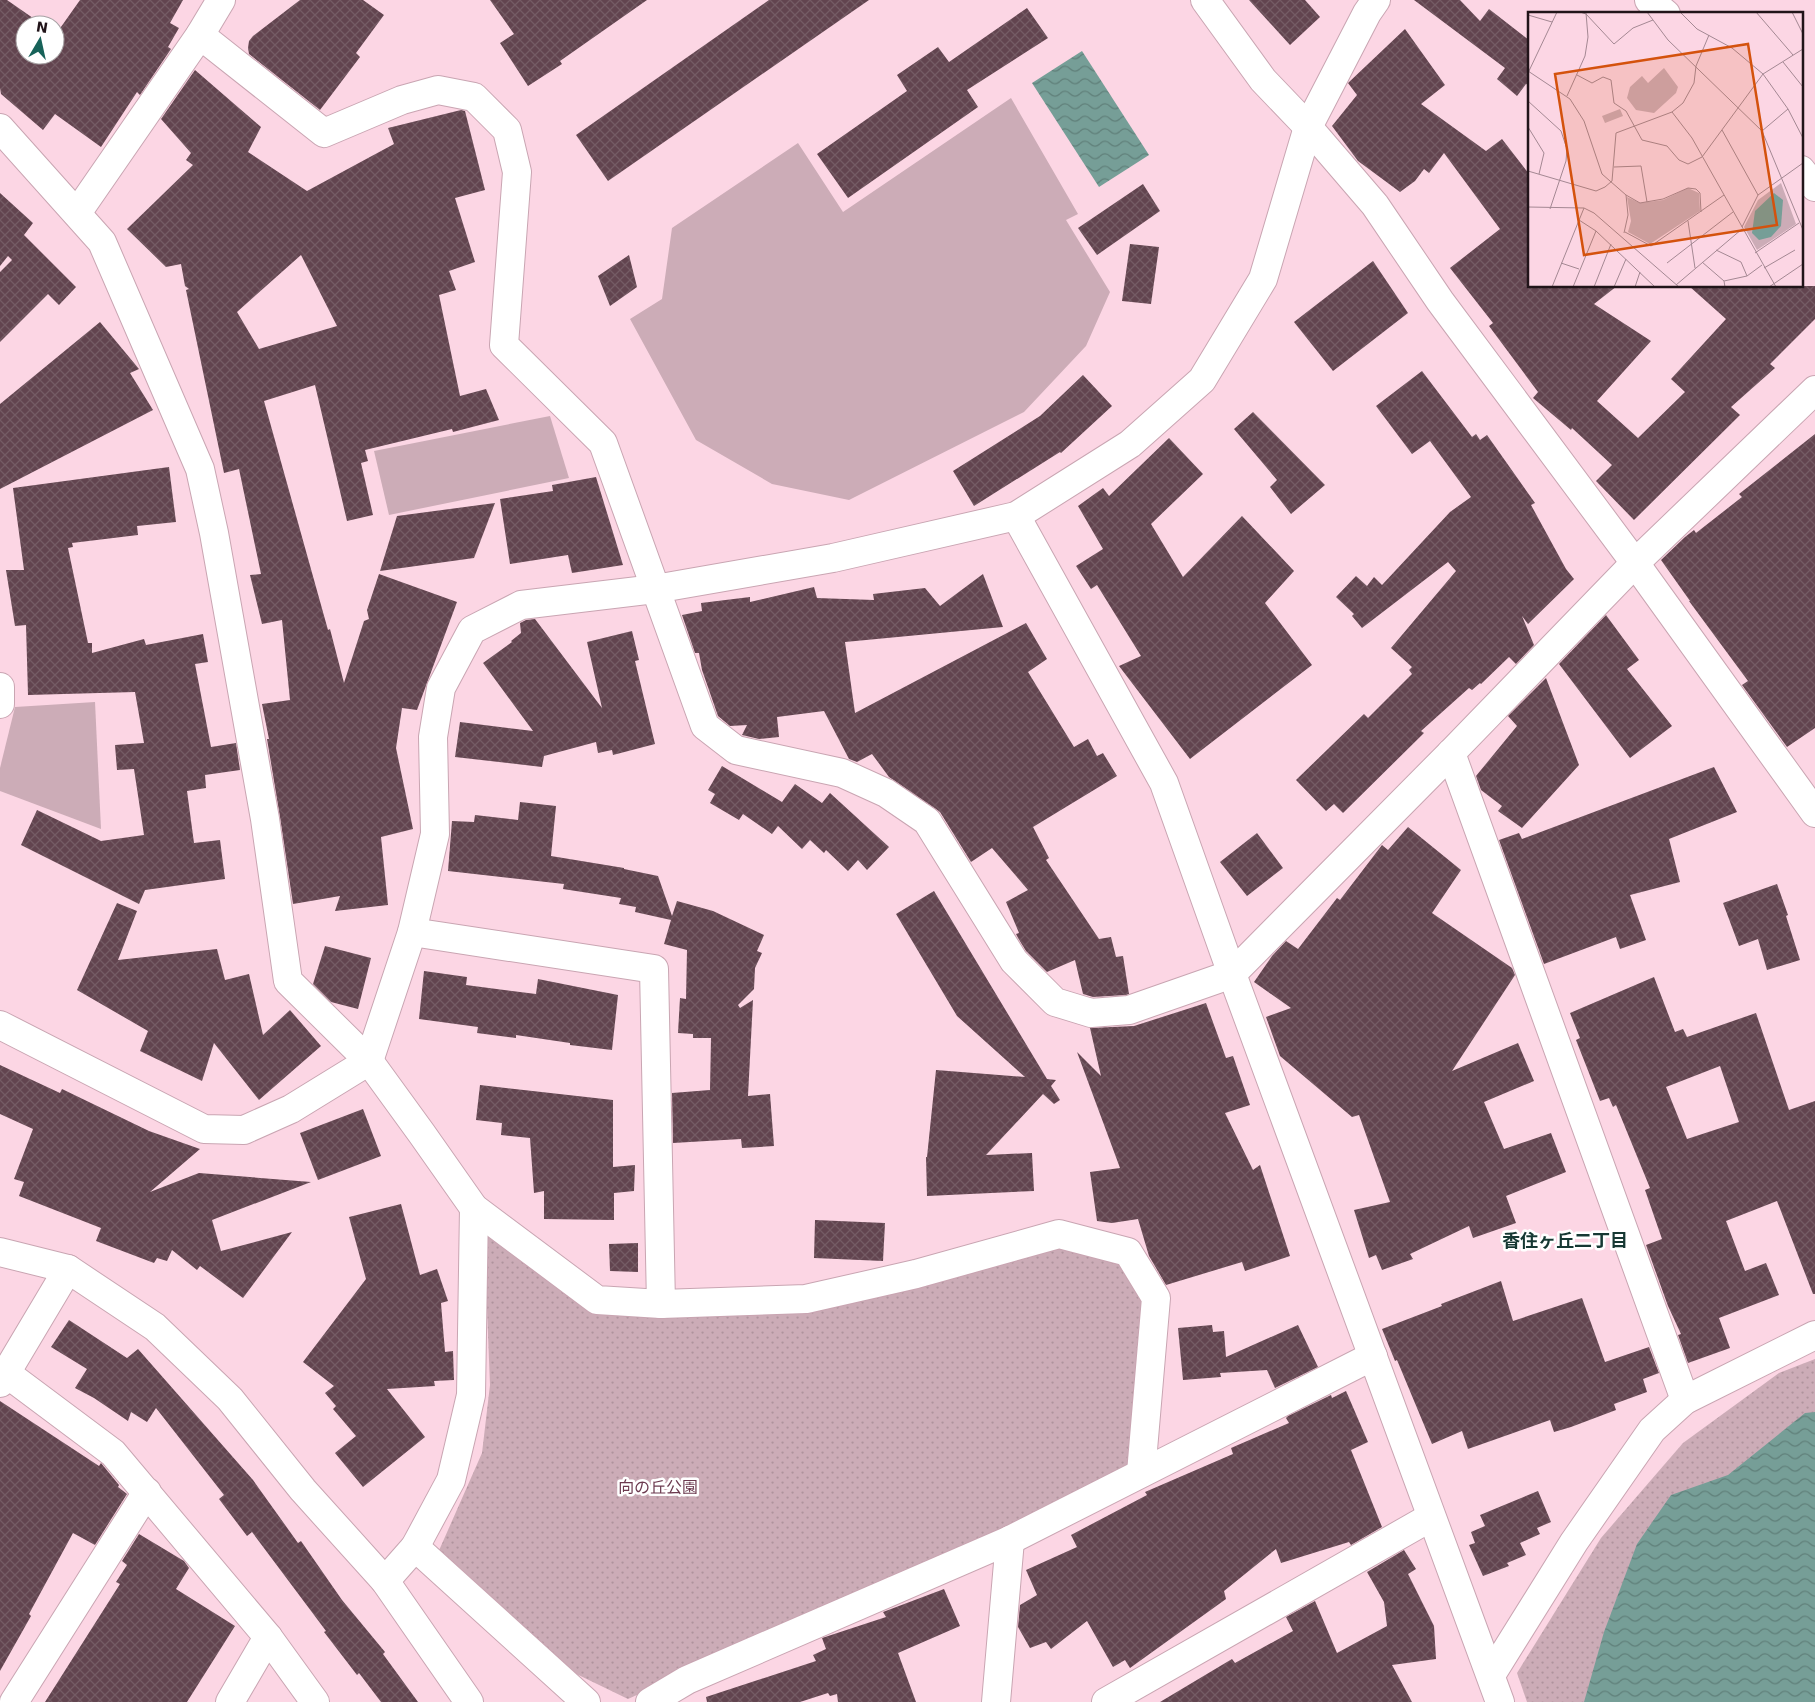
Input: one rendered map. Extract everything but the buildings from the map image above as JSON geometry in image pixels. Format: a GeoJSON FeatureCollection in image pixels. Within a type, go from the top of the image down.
{"type":"FeatureCollection","features":[{"type":"Feature","properties":{"kind":"street"},"geometry":{"type":"LineString","coordinates":[[77,213],[200,35],[221,0]]}},
{"type":"Feature","properties":{"kind":"street"},"geometry":{"type":"LineString","coordinates":[[1205,0],[1263,80],[1308,127],[1375,205],[1440,300],[1635,563],[1815,813]]}},
{"type":"Feature","properties":{"kind":"street"},"geometry":{"type":"LineString","coordinates":[[0,1025],[204,1129],[244,1130],[291,1109],[369,1062],[412,932],[435,834],[433,738],[441,688],[472,630],[521,605],[655,590],[833,558],[1016,516],[1130,444],[1202,380],[1263,279],[1308,127],[1367,13],[1376,0]]}},
{"type":"Feature","properties":{"kind":"street"},"geometry":{"type":"LineString","coordinates":[[1649,0],[1664,12]]}},
{"type":"Feature","properties":{"kind":"street"},"geometry":{"type":"LineString","coordinates":[[200,35],[324,133],[402,100],[438,90],[474,97],[507,130],[518,172],[504,345],[603,443],[705,726],[736,750],[842,774],[886,793],[927,821],[1014,961],[1054,1002],[1091,1013],[1129,1010],[1232,974],[1451,753],[1635,563],[1815,390]]}},
{"type":"Feature","properties":{"kind":"street"},"geometry":{"type":"LineString","coordinates":[[0,128],[102,242],[200,469],[216,542],[263,810],[288,981],[369,1062],[474,1208],[597,1300],[661,1304],[806,1300],[916,1274],[1059,1234],[1128,1252],[1156,1298],[1141,1472]]}},
{"type":"Feature","properties":{"kind":"street"},"geometry":{"type":"LineString","coordinates":[[1802,171],[1815,187]]}},
{"type":"Feature","properties":{"kind":"street"},"geometry":{"type":"LineString","coordinates":[[1016,516],[1164,783],[1232,974],[1373,1356],[1492,1693]]}},
{"type":"Feature","properties":{"kind":"street"},"geometry":{"type":"LineString","coordinates":[[0,687],[0,704]]}},
{"type":"Feature","properties":{"kind":"street"},"geometry":{"type":"LineString","coordinates":[[1451,753],[1685,1400]]}},
{"type":"Feature","properties":{"kind":"street"},"geometry":{"type":"LineString","coordinates":[[412,932],[654,969],[661,1304]]}},
{"type":"Feature","properties":{"kind":"street"},"geometry":{"type":"LineString","coordinates":[[385,1581],[415,1547],[451,1480],[471,1395],[474,1208]]}},
{"type":"Feature","properties":{"kind":"street"},"geometry":{"type":"LineString","coordinates":[[0,1252],[68,1269],[154,1327],[230,1399],[303,1490],[385,1581],[469,1702]]}},
{"type":"Feature","properties":{"kind":"street"},"geometry":{"type":"LineString","coordinates":[[68,1269],[3,1378],[112,1452],[268,1637],[315,1702]]}},
{"type":"Feature","properties":{"kind":"street"},"geometry":{"type":"LineString","coordinates":[[1492,1693],[1574,1542],[1652,1430],[1685,1400],[1815,1336]]}},
{"type":"Feature","properties":{"kind":"street"},"geometry":{"type":"LineString","coordinates":[[650,1702],[687,1680],[1010,1540],[1373,1356]]}},
{"type":"Feature","properties":{"kind":"street"},"geometry":{"type":"LineString","coordinates":[[14,1702],[147,1492]]}},
{"type":"Feature","properties":{"kind":"street"},"geometry":{"type":"LineString","coordinates":[[1106,1702],[1431,1517]]}},
{"type":"Feature","properties":{"kind":"street"},"geometry":{"type":"LineString","coordinates":[[996,1702],[1010,1540]]}},
{"type":"Feature","properties":{"kind":"street"},"geometry":{"type":"LineString","coordinates":[[415,1547],[586,1702]]}},
{"type":"Feature","properties":{"kind":"street"},"geometry":{"type":"LineString","coordinates":[[230,1702],[268,1637]]}},
{"type":"Feature","properties":{"kind":"green space"},"geometry":{"type":"Polygon","coordinates":[[[1011,98],[1078,214],[1066,220],[1110,292],[1086,346],[1024,412],[849,500],[772,484],[696,440],[630,319],[662,299],[672,228],[798,143],[843,212],[1011,98]]]}},
{"type":"Feature","properties":{"kind":"green space"},"geometry":{"type":"Polygon","coordinates":[[[550,416],[569,478],[389,515],[374,451],[550,416]]]}},
{"type":"Feature","properties":{"kind":"green space"},"geometry":{"type":"Polygon","coordinates":[[[95,702],[101,829],[0,791],[0,768],[15,707],[95,702]]]}},
{"type":"Feature","properties":{"kind":"green space","name":"向の丘公園"},"geometry":{"type":"Polygon","coordinates":[[[484,1232],[593,1308],[805,1307],[1057,1239],[1125,1258],[1152,1299],[1135,1468],[628,1699],[564,1668],[437,1555],[482,1453],[490,1385],[484,1232]]]}},
{"type":"Feature","properties":{"kind":"green space"},"geometry":{"type":"Polygon","coordinates":[[[1815,1359],[1815,1702],[1527,1702],[1517,1673],[1601,1538],[1683,1443],[1779,1373],[1815,1359]]]}},
{"type":"Feature","properties":{"kind":"water"},"geometry":{"type":"Polygon","coordinates":[[[1082,51],[1149,155],[1099,187],[1032,83],[1082,51]]]}},
{"type":"Feature","properties":{"kind":"water"},"geometry":{"type":"Polygon","coordinates":[[[1815,1412],[1815,1702],[1584,1702],[1604,1632],[1637,1544],[1671,1495],[1728,1475],[1805,1413],[1815,1412]]]}},
{"type":"Feature","properties":{"kind":"district","name":"香住ヶ丘二丁目"},"geometry":{"type":"Point","coordinates":[1565,1240]}}]}
